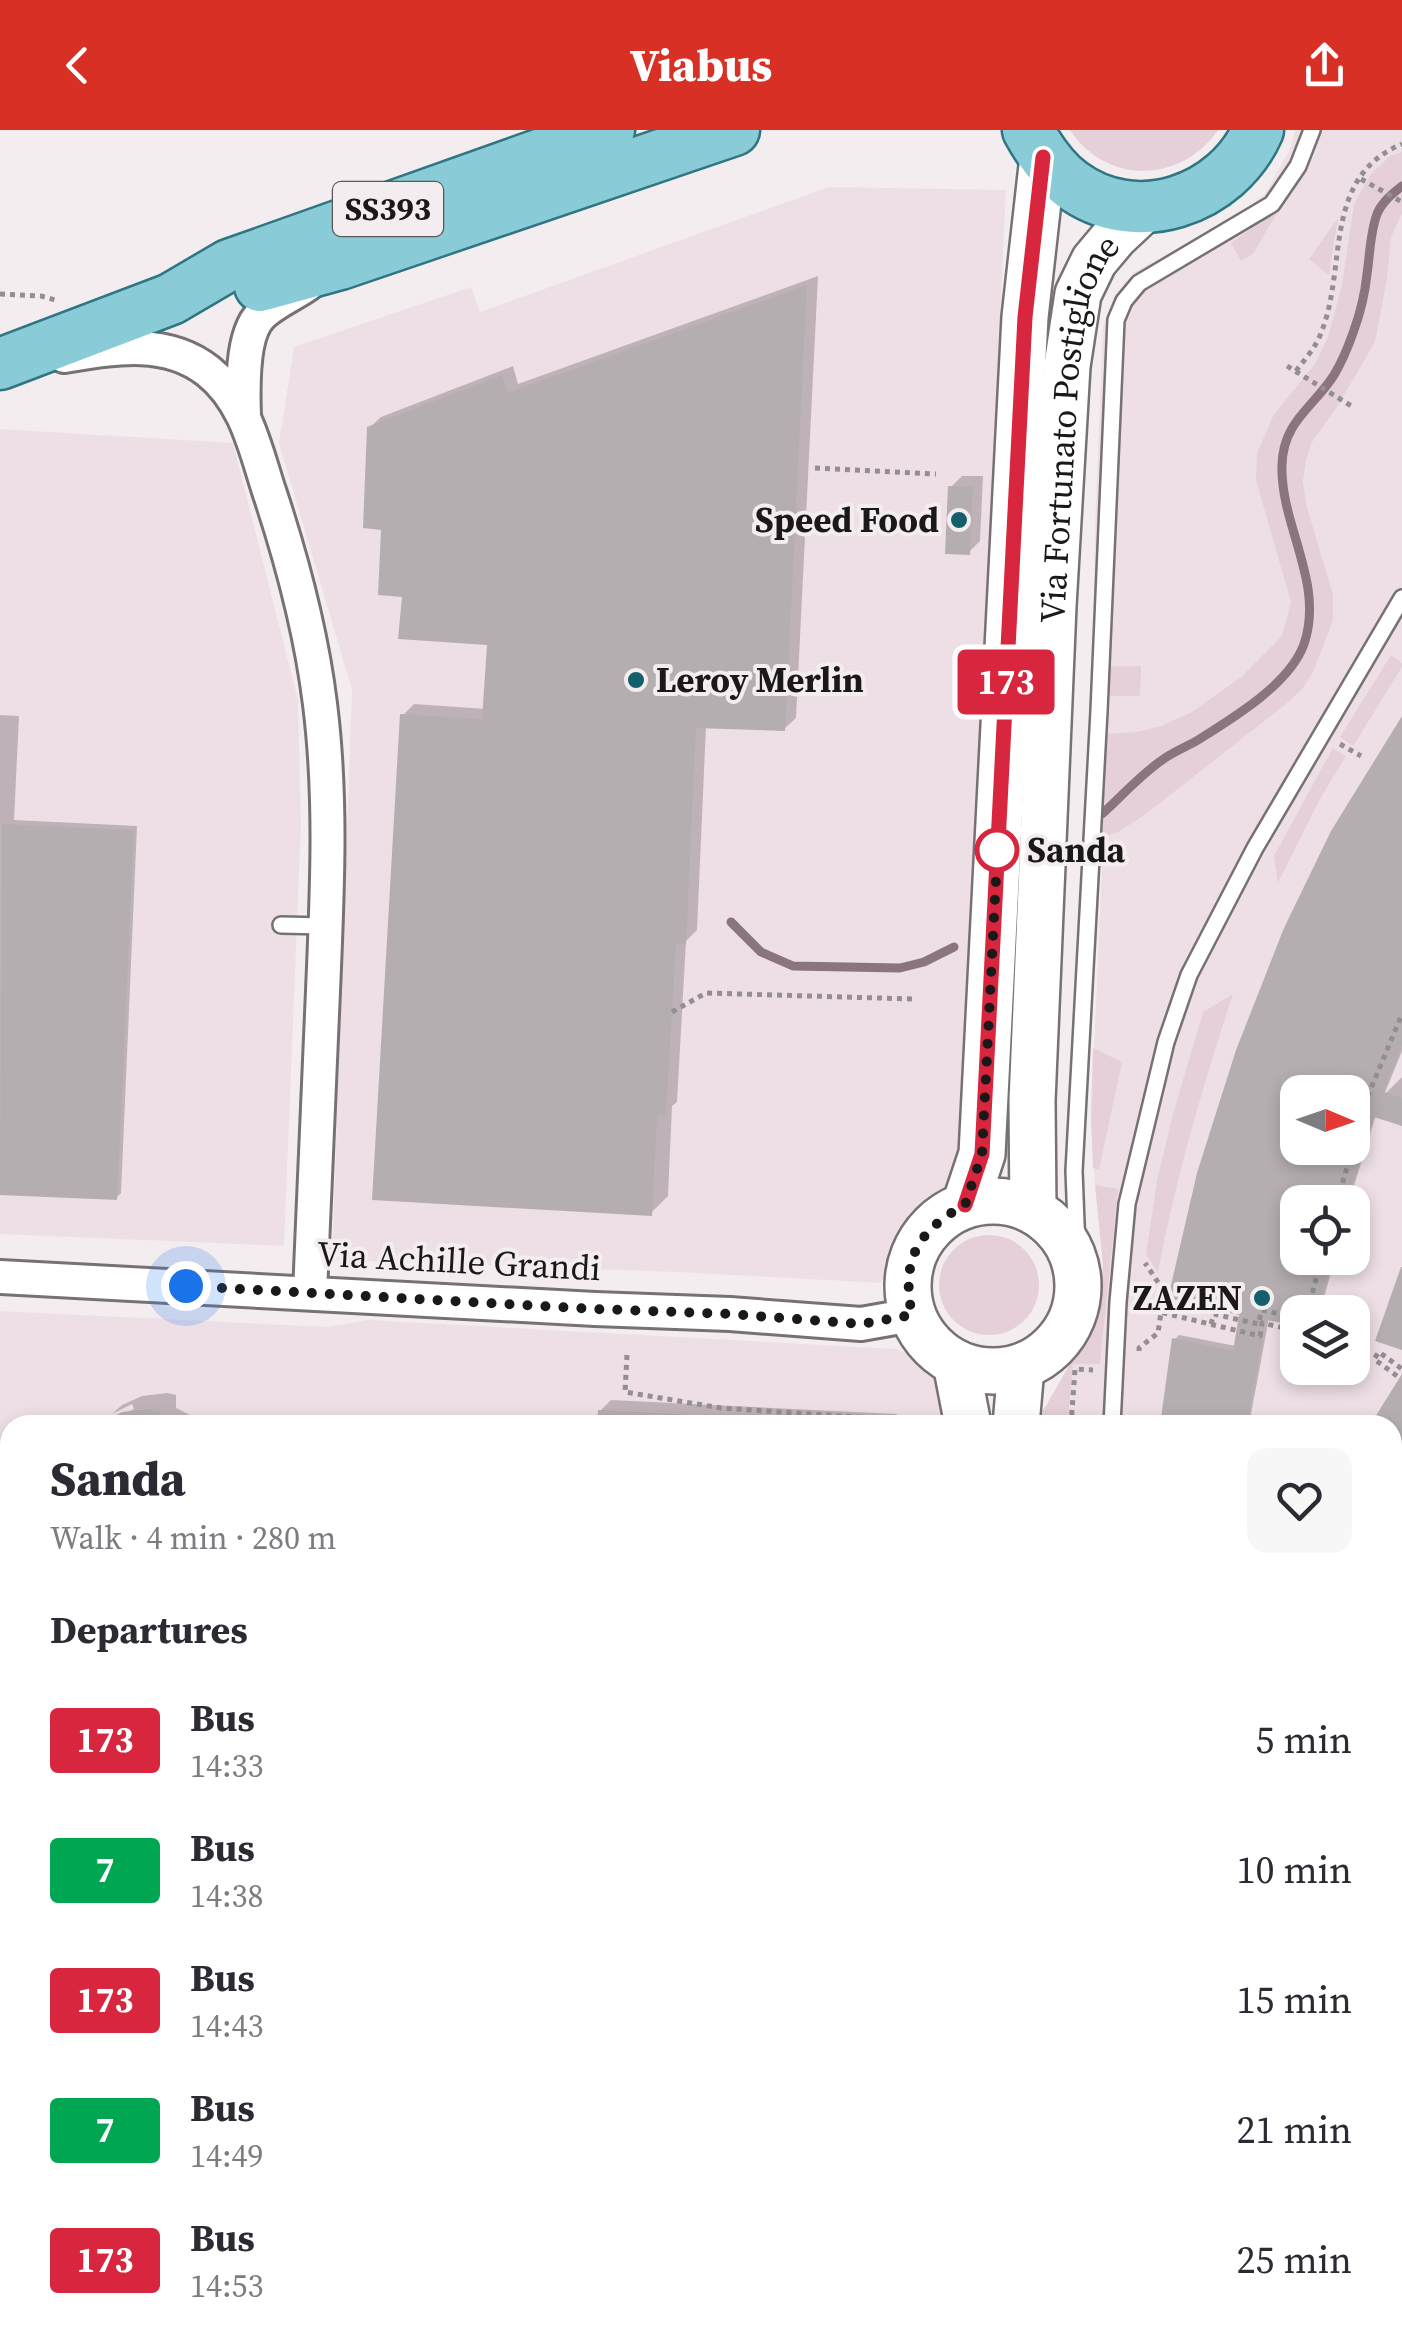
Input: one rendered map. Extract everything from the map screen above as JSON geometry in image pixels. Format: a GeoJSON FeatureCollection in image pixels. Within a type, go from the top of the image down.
{"type":"FeatureCollection","features":[{"type":"Feature","properties":{"kind":"main road","name":"SS393"},"geometry":{"type":"LineString","coordinates":[[0,366],[171,299],[229,265],[610,130]]}},
{"type":"Feature","properties":{"kind":"main road","name":"SS393"},"geometry":{"type":"LineString","coordinates":[[171,299],[223,296],[340,264],[734,130]]}},
{"type":"Feature","properties":{"kind":"main road"},"geometry":{"type":"LineString","coordinates":[[1036,143],[1071,185],[1107,202],[1146,208],[1181,202],[1212,187],[1238,164],[1258,130]]}},
{"type":"Feature","properties":{"kind":"street","name":"Via Fortunato Postiglione"},"geometry":{"type":"LineString","coordinates":[[965,1205],[982,1154],[1036,143]]}},
{"type":"Feature","properties":{"kind":"street","name":"Via Fortunato Postiglione"},"geometry":{"type":"LineString","coordinates":[[1034,1210],[1032,1102],[1053,606],[1068,366],[1078,294],[1094,261],[1146,208]]}},
{"type":"Feature","properties":{"kind":"street"},"geometry":{"type":"LineString","coordinates":[[244,416],[242,379],[248,344],[259,316],[340,264]]}},
{"type":"Feature","properties":{"kind":"street"},"geometry":{"type":"LineString","coordinates":[[0,366],[142,346],[180,354],[208,371],[227,389],[244,416],[292,559],[320,701],[326,772],[325,926],[310,1293]]}},
{"type":"Feature","properties":{"kind":"street"},"geometry":{"type":"LineString","coordinates":[[988,1200],[1012,1202],[1034,1210],[1050,1222],[1074,1256],[1078,1276],[1074,1314],[1054,1347],[1020,1368],[999,1372],[956,1364],[940,1353],[912,1315],[908,1295],[910,1266],[921,1240],[940,1218],[965,1205],[988,1200]]}},
{"type":"Feature","properties":{"kind":"street","name":"Via Achille Grandi"},"geometry":{"type":"LineString","coordinates":[[0,1277],[861,1324],[912,1315]]}},
{"type":"Feature","properties":{"kind":"street"},"geometry":{"type":"LineString","coordinates":[[956,1364],[956,1415]]}},
{"type":"Feature","properties":{"kind":"street"},"geometry":{"type":"LineString","coordinates":[[1017,1415],[1020,1368]]}},
{"type":"Feature","properties":{"kind":"lane"},"geometry":{"type":"LineString","coordinates":[[1078,1276],[1074,1171],[1100,711],[1116,320],[1124,301],[1139,283],[1272,204],[1298,166],[1312,130]]}},
{"type":"Feature","properties":{"kind":"lane"},"geometry":{"type":"LineString","coordinates":[[1112,1415],[1127,1204],[1166,1042],[1189,975],[1255,848],[1402,598]]}},
{"type":"Feature","properties":{"kind":"lane"},"geometry":{"type":"LineString","coordinates":[[281,925],[325,926]]}},
{"type":"Feature","properties":{"kind":"path"},"geometry":{"type":"LineString","coordinates":[[1296,371],[1320,337],[1350,192],[1372,163],[1402,144]]}},
{"type":"Feature","properties":{"kind":"path"},"geometry":{"type":"LineString","coordinates":[[1360,178],[1402,202]]}},
{"type":"Feature","properties":{"kind":"path"},"geometry":{"type":"LineString","coordinates":[[1287,366],[1353,407]]}},
{"type":"Feature","properties":{"kind":"path"},"geometry":{"type":"LineString","coordinates":[[815,468],[936,474]]}},
{"type":"Feature","properties":{"kind":"path"},"geometry":{"type":"LineString","coordinates":[[1333,740],[1360,756]]}},
{"type":"Feature","properties":{"kind":"path"},"geometry":{"type":"LineString","coordinates":[[672,1012],[706,993],[913,999]]}},
{"type":"Feature","properties":{"kind":"path"},"geometry":{"type":"LineString","coordinates":[[1342,1185],[1366,1098],[1402,1014]]}},
{"type":"Feature","properties":{"kind":"path"},"geometry":{"type":"LineString","coordinates":[[1138,1359],[1139,1348],[1158,1333],[1164,1291],[1141,1258]]}},
{"type":"Feature","properties":{"kind":"path"},"geometry":{"type":"LineString","coordinates":[[1142,1308],[1260,1336],[1262,1323],[1280,1327]]}},
{"type":"Feature","properties":{"kind":"path"},"geometry":{"type":"LineString","coordinates":[[1211,1325],[1214,1314],[1258,1324],[1262,1310],[1280,1314]]}},
{"type":"Feature","properties":{"kind":"path"},"geometry":{"type":"LineString","coordinates":[[1397,1376],[1374,1360],[1380,1352],[1402,1369]]}},
{"type":"Feature","properties":{"kind":"path"},"geometry":{"type":"LineString","coordinates":[[627,1355],[625,1392],[721,1408],[824,1415]]}},
{"type":"Feature","properties":{"kind":"path"},"geometry":{"type":"LineString","coordinates":[[1072,1415],[1076,1369],[1106,1371]]}},
{"type":"Feature","properties":{"kind":"shaded area"},"geometry":{"type":"Polygon","coordinates":[[[1070,130],[1218,130],[1184,161],[1144,171],[1103,161],[1070,130]]]}},
{"type":"Feature","properties":{"kind":"shaded area"},"geometry":{"type":"Polygon","coordinates":[[[1295,130],[1402,130],[1402,1415],[1042,1415],[1070,1364],[1090,1339],[1099,1316],[1103,1264],[1091,1118],[1103,847],[1087,846],[1103,327],[1114,297],[1134,272],[1225,224],[1265,194],[1291,147],[1295,130]]]}},
{"type":"Feature","properties":{"kind":"shaded area"},"geometry":{"type":"Polygon","coordinates":[[[1402,152],[1402,213],[1391,238],[1375,342],[1312,442],[1306,460],[1306,504],[1333,595],[1333,620],[1313,672],[1286,704],[1146,814],[1101,838],[1106,734],[1161,726],[1192,712],[1241,677],[1282,636],[1291,602],[1256,480],[1257,453],[1274,414],[1315,364],[1328,337],[1342,285],[1354,204],[1371,174],[1390,156],[1402,152]]]}},
{"type":"Feature","properties":{"kind":"shaded area"},"geometry":{"type":"Polygon","coordinates":[[[829,187],[1006,190],[961,1158],[954,1177],[912,1219],[880,1283],[332,1260],[352,690],[279,443],[294,347],[471,287],[480,312],[829,187]]]}},
{"type":"Feature","properties":{"kind":"shaded area"},"geometry":{"type":"Polygon","coordinates":[[[1280,208],[1253,254],[1241,261],[1231,243],[1280,208]]]}},
{"type":"Feature","properties":{"kind":"shaded area"},"geometry":{"type":"Polygon","coordinates":[[[1338,218],[1329,275],[1309,259],[1338,218]]]}},
{"type":"Feature","properties":{"kind":"shaded area"},"geometry":{"type":"Polygon","coordinates":[[[0,429],[233,443],[298,700],[301,824],[284,1246],[0,1234],[0,429]]]}},
{"type":"Feature","properties":{"kind":"shaded area"},"geometry":{"type":"Polygon","coordinates":[[[1391,655],[1402,667],[1353,746],[1340,737],[1391,655]]]}},
{"type":"Feature","properties":{"kind":"shaded area"},"geometry":{"type":"Polygon","coordinates":[[[1108,666],[1141,666],[1140,696],[1107,696],[1108,666]]]}},
{"type":"Feature","properties":{"kind":"shaded area"},"geometry":{"type":"Polygon","coordinates":[[[1333,748],[1346,756],[1278,883],[1274,856],[1333,748]]]}},
{"type":"Feature","properties":{"kind":"shaded area"},"geometry":{"type":"Polygon","coordinates":[[[1233,994],[1191,1132],[1158,1272],[1146,1255],[1157,1180],[1173,1114],[1203,1012],[1233,994]]]}},
{"type":"Feature","properties":{"kind":"shaded area"},"geometry":{"type":"Polygon","coordinates":[[[1093,1048],[1122,1062],[1099,1170],[1093,1168],[1093,1048]]]}},
{"type":"Feature","properties":{"kind":"shaded area"},"geometry":{"type":"Polygon","coordinates":[[[1095,1185],[1118,1189],[1100,1364],[1073,1364],[1068,1415],[1042,1415],[1070,1364],[1090,1339],[1099,1316],[1103,1264],[1095,1185]]]}},
{"type":"Feature","properties":{"kind":"shaded area"},"geometry":{"type":"Polygon","coordinates":[[[989,1235],[1008,1239],[1024,1250],[1035,1266],[1039,1285],[1035,1304],[1024,1320],[1008,1331],[989,1335],[970,1331],[954,1320],[943,1304],[939,1285],[943,1266],[954,1250],[970,1239],[989,1235]]]}},
{"type":"Feature","properties":{"kind":"shaded area"},"geometry":{"type":"Polygon","coordinates":[[[0,1311],[328,1327],[368,1320],[896,1349],[926,1360],[941,1386],[944,1415],[0,1415],[0,1311]]]}},
{"type":"Feature","properties":{"kind":"building","name":"Leroy Merlin"},"geometry":{"type":"Polygon","coordinates":[[[807,285],[785,731],[696,728],[686,944],[676,944],[666,1115],[657,1115],[652,1216],[372,1200],[400,714],[482,719],[487,645],[398,639],[402,597],[378,595],[381,530],[363,528],[367,427],[502,375],[507,393],[807,285]]]}},
{"type":"Feature","properties":{"kind":"building","name":"Speed Food"},"geometry":{"type":"Polygon","coordinates":[[[948,486],[973,487],[970,555],[945,554],[948,486]]]}},
{"type":"Feature","properties":{"kind":"building"},"geometry":{"type":"Polygon","coordinates":[[[1402,716],[1402,1046],[1384,1092],[1402,1098],[1402,1126],[1374,1117],[1370,1130],[1370,1075],[1280,1075],[1280,1165],[1359,1165],[1352,1185],[1280,1185],[1280,1275],[1328,1275],[1322,1295],[1280,1295],[1280,1323],[1266,1320],[1249,1415],[1161,1415],[1172,1338],[1233,1351],[1239,1315],[1168,1298],[1197,1173],[1236,1050],[1284,928],[1331,831],[1402,716]]]}},
{"type":"Feature","properties":{"kind":"building"},"geometry":{"type":"Polygon","coordinates":[[[2,824],[134,830],[117,1200],[0,1195],[2,824]]]}},
{"type":"Feature","properties":{"kind":"building"},"geometry":{"type":"Polygon","coordinates":[[[1402,1267],[1402,1350],[1375,1341],[1402,1267]]]}},
{"type":"Feature","properties":{"kind":"building"},"geometry":{"type":"Polygon","coordinates":[[[1402,1374],[1402,1415],[1376,1415],[1402,1374]]]}},
{"type":"Feature","properties":{"kind":"building"},"geometry":{"type":"Polygon","coordinates":[[[148,1409],[160,1415],[116,1415],[148,1409]]]}},
{"type":"Feature","properties":{"kind":"building"},"geometry":{"type":"Polygon","coordinates":[[[598,1410],[696,1415],[598,1415],[598,1410]]]}},
{"type":"Feature","properties":{"kind":"waterway"},"geometry":{"type":"LineString","coordinates":[[1102,814],[1169,755],[1259,699],[1297,659],[1309,621],[1309,599],[1283,487],[1284,450],[1294,426],[1345,354],[1362,304],[1377,214],[1402,186]]}},
{"type":"Feature","properties":{"kind":"waterway"},"geometry":{"type":"LineString","coordinates":[[731,922],[761,952],[793,966],[900,968],[924,962],[954,947]]}},
{"type":"Feature","properties":{"kind":"bus line","name":"173"},"geometry":{"type":"LineString","coordinates":[[965,1205],[982,1154],[1025,317],[1043,157]]}},
{"type":"Feature","properties":{"kind":"place","name":"Speed Food"},"geometry":{"type":"Point","coordinates":[959,520]}},
{"type":"Feature","properties":{"kind":"place","name":"Leroy Merlin"},"geometry":{"type":"Point","coordinates":[636,680]}},
{"type":"Feature","properties":{"kind":"place","name":"Sanda"},"geometry":{"type":"Point","coordinates":[997,850]}},
{"type":"Feature","properties":{"kind":"place","name":"ZAZEN"},"geometry":{"type":"Point","coordinates":[1262,1298]}},
{"type":"Feature","properties":{"kind":"route"},"geometry":{"type":"LineString","coordinates":[[186,1286],[861,1324],[912,1315],[908,1295],[910,1266],[921,1240],[940,1218],[965,1205],[982,1154],[998,838],[997,850]]}}]}
